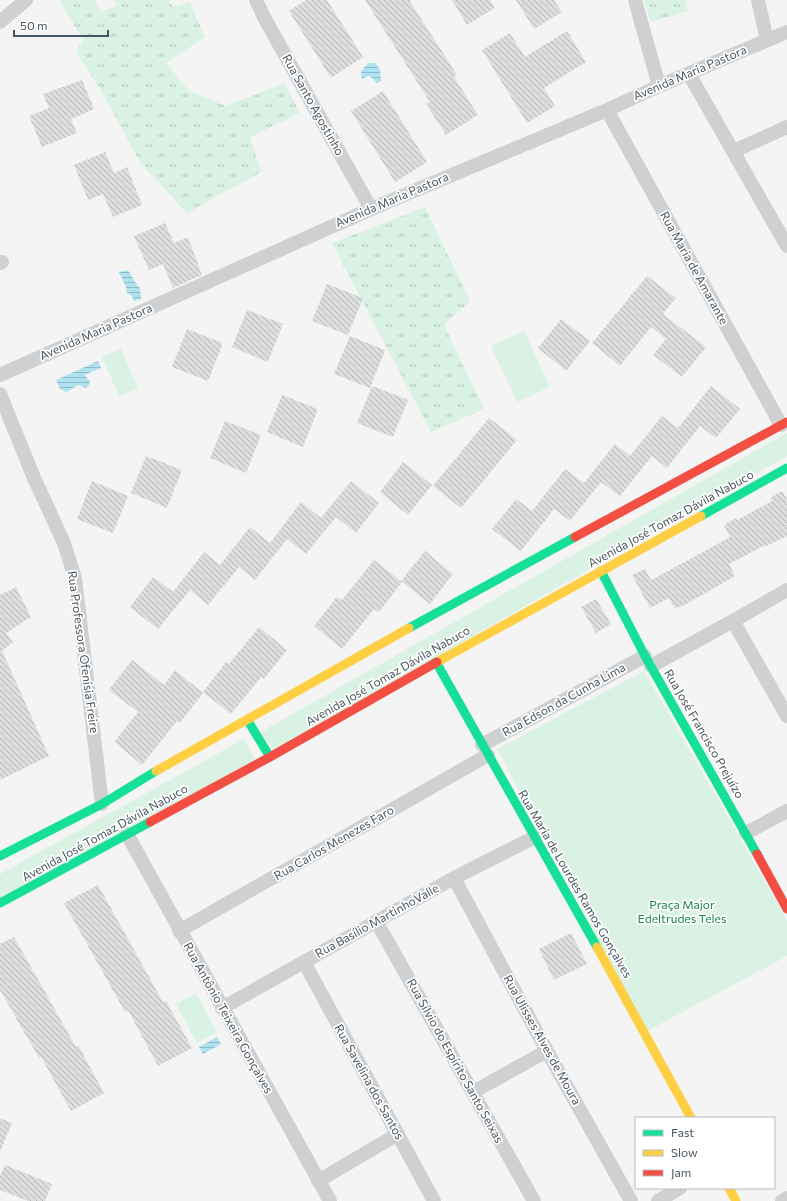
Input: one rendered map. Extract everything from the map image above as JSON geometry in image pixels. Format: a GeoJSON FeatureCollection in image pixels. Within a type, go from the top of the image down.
{"type":"FeatureCollection","features":[{"type":"Feature","properties":{"kind":"main road"},"geometry":{"type":"LineString","coordinates":[[0,856],[102,804],[158,770],[248,721],[477,590],[784,423]]}},
{"type":"Feature","properties":{"kind":"main road","name":"Avenida José Tomaz Dávila Nabuco"},"geometry":{"type":"LineString","coordinates":[[0,904],[126,834],[270,757],[436,662],[787,468]]}},
{"type":"Feature","properties":{"kind":"main road","name":"Rua José Francisco Prejuízo"},"geometry":{"type":"LineString","coordinates":[[601,571],[648,661],[746,833],[787,909]]}},
{"type":"Feature","properties":{"kind":"main road","name":"Rua Maria de Lourdes Ramos Gonçalves"},"geometry":{"type":"LineString","coordinates":[[436,662],[642,1027],[690,1117]]}},
{"type":"Feature","properties":{"kind":"main road"},"geometry":{"type":"LineString","coordinates":[[248,721],[270,757]]}},
{"type":"Feature","properties":{"kind":"main road"},"geometry":{"type":"LineString","coordinates":[[730,1189],[736,1201]]}},
{"type":"Feature","properties":{"kind":"street"},"geometry":{"type":"LineString","coordinates":[[0,22],[26,0]]}},
{"type":"Feature","properties":{"kind":"street","name":"Rua Santo Agostinho"},"geometry":{"type":"LineString","coordinates":[[256,0],[268,25],[371,209]]}},
{"type":"Feature","properties":{"kind":"street"},"geometry":{"type":"LineString","coordinates":[[635,0],[659,86]]}},
{"type":"Feature","properties":{"kind":"street"},"geometry":{"type":"LineString","coordinates":[[758,0],[767,40]]}},
{"type":"Feature","properties":{"kind":"street","name":"Avenida Maria Pastora"},"geometry":{"type":"LineString","coordinates":[[0,375],[371,209],[787,32]]}},
{"type":"Feature","properties":{"kind":"street"},"geometry":{"type":"LineString","coordinates":[[690,74],[787,246]]}},
{"type":"Feature","properties":{"kind":"street","name":"Rua Maria de Amarante"},"geometry":{"type":"LineString","coordinates":[[606,110],[784,423]]}},
{"type":"Feature","properties":{"kind":"street"},"geometry":{"type":"LineString","coordinates":[[734,152],[787,128]]}},
{"type":"Feature","properties":{"kind":"street","name":"Rua Professora Ofenísia Freire"},"geometry":{"type":"LineString","coordinates":[[0,394],[34,478],[64,543],[75,578],[102,804]]}},
{"type":"Feature","properties":{"kind":"street","name":"Rua Edson da Cunha Lima"},"geometry":{"type":"LineString","coordinates":[[485,750],[648,661],[734,621],[787,590]]}},
{"type":"Feature","properties":{"kind":"street"},"geometry":{"type":"LineString","coordinates":[[734,621],[787,716]]}},
{"type":"Feature","properties":{"kind":"street","name":"Rua Carlos Menezes Faro"},"geometry":{"type":"LineString","coordinates":[[179,931],[485,750]]}},
{"type":"Feature","properties":{"kind":"street"},"geometry":{"type":"LineString","coordinates":[[746,833],[787,811]]}},
{"type":"Feature","properties":{"kind":"street","name":"Rua Antônio Teixeira Gonçalves"},"geometry":{"type":"LineString","coordinates":[[126,834],[329,1201]]}},
{"type":"Feature","properties":{"kind":"street","name":"Rua Basílio MartinhoValle"},"geometry":{"type":"LineString","coordinates":[[222,1008],[454,878],[535,837]]}},
{"type":"Feature","properties":{"kind":"street","name":"Rua Ulisses Alves de Moura"},"geometry":{"type":"LineString","coordinates":[[454,878],[631,1201]]}},
{"type":"Feature","properties":{"kind":"street","name":"Rua Sílvio do Espírito Santo Seixas"},"geometry":{"type":"LineString","coordinates":[[376,921],[534,1201]]}},
{"type":"Feature","properties":{"kind":"street","name":"Rua Savelina dos Santos"},"geometry":{"type":"LineString","coordinates":[[304,962],[434,1201]]}},
{"type":"Feature","properties":{"kind":"street"},"geometry":{"type":"LineString","coordinates":[[473,1092],[547,1050]]}},
{"type":"Feature","properties":{"kind":"street"},"geometry":{"type":"LineString","coordinates":[[318,1180],[398,1134]]}},
{"type":"Feature","properties":{"kind":"street"},"geometry":{"type":"LineString","coordinates":[[658,1201],[678,1189]]}},
{"type":"Feature","properties":{"kind":"street"},"geometry":{"type":"LineString","coordinates":[[782,1201],[787,1198]]}},
{"type":"Feature","properties":{"kind":"green space"},"geometry":{"type":"Polygon","coordinates":[[[59,0],[94,0],[102,12],[117,6],[113,0],[169,0],[173,7],[190,2],[205,37],[166,63],[189,91],[226,106],[285,83],[300,113],[250,137],[261,172],[187,213],[141,164],[99,87],[76,52],[83,40],[59,0]]]}},
{"type":"Feature","properties":{"kind":"green space"},"geometry":{"type":"Polygon","coordinates":[[[644,0],[685,0],[688,11],[651,22],[644,0]]]}},
{"type":"Feature","properties":{"kind":"green space"},"geometry":{"type":"Polygon","coordinates":[[[425,207],[470,301],[444,325],[484,409],[431,432],[332,243],[425,207]]]}},
{"type":"Feature","properties":{"kind":"green space"},"geometry":{"type":"Polygon","coordinates":[[[524,331],[550,387],[517,402],[491,346],[524,331]]]}},
{"type":"Feature","properties":{"kind":"green space"},"geometry":{"type":"Polygon","coordinates":[[[121,349],[138,388],[119,396],[102,357],[121,349]]]}},
{"type":"Feature","properties":{"kind":"green space"},"geometry":{"type":"Polygon","coordinates":[[[787,433],[787,456],[274,750],[261,732],[787,433]]]}},
{"type":"Feature","properties":{"kind":"green space","name":"Praça Major Edeltrudes Teles"},"geometry":{"type":"Polygon","coordinates":[[[644,671],[787,920],[787,956],[647,1031],[497,749],[644,671]]]}},
{"type":"Feature","properties":{"kind":"green space"},"geometry":{"type":"Polygon","coordinates":[[[244,739],[255,760],[0,899],[0,874],[244,739]]]}},
{"type":"Feature","properties":{"kind":"green space"},"geometry":{"type":"Polygon","coordinates":[[[196,993],[217,1032],[197,1043],[176,1004],[196,993]]]}},
{"type":"Feature","properties":{"kind":"water"},"geometry":{"type":"Polygon","coordinates":[[[368,63],[375,63],[380,70],[381,81],[377,83],[368,76],[362,79],[361,72],[368,63]]]}},
{"type":"Feature","properties":{"kind":"water"},"geometry":{"type":"Polygon","coordinates":[[[128,270],[140,288],[141,299],[134,301],[132,296],[127,293],[126,287],[119,272],[128,270]]]}},
{"type":"Feature","properties":{"kind":"water"},"geometry":{"type":"Polygon","coordinates":[[[98,361],[101,368],[84,375],[90,381],[86,388],[78,385],[67,392],[60,389],[56,380],[98,361]]]}},
{"type":"Feature","properties":{"kind":"water"},"geometry":{"type":"Polygon","coordinates":[[[217,1037],[221,1044],[203,1054],[199,1047],[217,1037]]]}},
{"type":"Feature","properties":{"kind":"building"},"geometry":{"type":"Polygon","coordinates":[[[306,0],[327,0],[363,57],[331,78],[289,11],[306,0]]]}},
{"type":"Feature","properties":{"kind":"building"},"geometry":{"type":"Polygon","coordinates":[[[365,0],[409,0],[457,75],[454,77],[478,115],[446,135],[426,104],[430,102],[365,0]]]}},
{"type":"Feature","properties":{"kind":"building"},"geometry":{"type":"Polygon","coordinates":[[[452,0],[490,0],[495,8],[467,25],[452,0]]]}},
{"type":"Feature","properties":{"kind":"building"},"geometry":{"type":"Polygon","coordinates":[[[516,0],[554,0],[562,12],[534,29],[516,0]]]}},
{"type":"Feature","properties":{"kind":"building"},"geometry":{"type":"Polygon","coordinates":[[[567,31],[586,62],[544,88],[555,106],[527,123],[482,50],[510,33],[525,57],[567,31]]]}},
{"type":"Feature","properties":{"kind":"building"},"geometry":{"type":"Polygon","coordinates":[[[82,80],[94,109],[71,119],[77,133],[42,147],[29,116],[49,108],[43,94],[82,80]]]}},
{"type":"Feature","properties":{"kind":"building"},"geometry":{"type":"Polygon","coordinates":[[[383,91],[427,162],[395,182],[351,111],[383,91]]]}},
{"type":"Feature","properties":{"kind":"building"},"geometry":{"type":"Polygon","coordinates":[[[105,152],[114,173],[127,167],[142,205],[113,217],[103,194],[88,200],[74,165],[105,152]]]}},
{"type":"Feature","properties":{"kind":"building"},"geometry":{"type":"Polygon","coordinates":[[[165,223],[174,243],[188,237],[202,275],[173,288],[163,264],[149,270],[134,236],[165,223]]]}},
{"type":"Feature","properties":{"kind":"building"},"geometry":{"type":"Polygon","coordinates":[[[647,276],[676,298],[663,314],[706,347],[682,377],[653,355],[666,339],[651,327],[620,366],[592,343],[647,276]]]}},
{"type":"Feature","properties":{"kind":"building"},"geometry":{"type":"Polygon","coordinates":[[[327,284],[363,298],[348,335],[312,321],[327,284]]]}},
{"type":"Feature","properties":{"kind":"building"},"geometry":{"type":"Polygon","coordinates":[[[247,310],[283,324],[268,362],[232,347],[247,310]]]}},
{"type":"Feature","properties":{"kind":"building"},"geometry":{"type":"Polygon","coordinates":[[[561,319],[590,341],[566,371],[538,348],[561,319]]]}},
{"type":"Feature","properties":{"kind":"building"},"geometry":{"type":"Polygon","coordinates":[[[187,329],[223,343],[208,381],[172,367],[187,329]]]}},
{"type":"Feature","properties":{"kind":"building"},"geometry":{"type":"Polygon","coordinates":[[[350,336],[385,350],[370,388],[334,374],[350,336]]]}},
{"type":"Feature","properties":{"kind":"building"},"geometry":{"type":"Polygon","coordinates":[[[372,386],[408,400],[393,437],[357,423],[372,386]]]}},
{"type":"Feature","properties":{"kind":"building"},"geometry":{"type":"Polygon","coordinates":[[[711,386],[740,409],[716,438],[700,426],[667,468],[652,456],[620,496],[601,482],[570,521],[554,509],[521,551],[492,529],[516,499],[532,511],[565,469],[584,483],[615,444],[630,456],[662,416],[678,428],[711,386]]]}},
{"type":"Feature","properties":{"kind":"building"},"geometry":{"type":"Polygon","coordinates":[[[282,395],[318,409],[303,447],[267,432],[282,395]]]}},
{"type":"Feature","properties":{"kind":"building"},"geometry":{"type":"Polygon","coordinates":[[[489,418],[517,440],[461,508],[433,486],[489,418]]]}},
{"type":"Feature","properties":{"kind":"building"},"geometry":{"type":"Polygon","coordinates":[[[225,421],[261,435],[246,473],[210,458],[225,421]]]}},
{"type":"Feature","properties":{"kind":"building"},"geometry":{"type":"Polygon","coordinates":[[[146,456],[182,470],[167,508],[131,493],[146,456]]]}},
{"type":"Feature","properties":{"kind":"building"},"geometry":{"type":"Polygon","coordinates":[[[403,462],[432,485],[408,515],[380,492],[403,462]]]}},
{"type":"Feature","properties":{"kind":"building"},"geometry":{"type":"Polygon","coordinates":[[[92,481],[128,496],[113,533],[77,519],[92,481]]]}},
{"type":"Feature","properties":{"kind":"building"},"geometry":{"type":"Polygon","coordinates":[[[351,481],[379,503],[356,533],[336,517],[306,554],[287,539],[255,580],[239,567],[208,605],[190,590],[158,629],[130,607],[153,577],[173,592],[204,552],[220,565],[250,527],[270,543],[301,502],[321,518],[351,481]]]}},
{"type":"Feature","properties":{"kind":"building"},"geometry":{"type":"Polygon","coordinates":[[[782,491],[787,499],[787,536],[764,547],[763,546],[729,564],[735,576],[688,603],[675,609],[669,598],[650,608],[632,575],[645,569],[651,580],[730,537],[724,525],[736,518],[737,520],[772,501],[770,498],[782,491]]]}},
{"type":"Feature","properties":{"kind":"building"},"geometry":{"type":"Polygon","coordinates":[[[425,551],[453,574],[430,604],[401,581],[425,551]]]}},
{"type":"Feature","properties":{"kind":"building"},"geometry":{"type":"Polygon","coordinates":[[[374,560],[402,582],[379,612],[374,609],[342,649],[314,626],[337,597],[342,600],[374,560]]]}},
{"type":"Feature","properties":{"kind":"building"},"geometry":{"type":"Polygon","coordinates":[[[16,587],[31,617],[6,633],[13,642],[2,651],[49,756],[0,780],[0,595],[16,587]]]}},
{"type":"Feature","properties":{"kind":"building"},"geometry":{"type":"Polygon","coordinates":[[[596,599],[611,624],[596,633],[581,607],[596,599]]]}},
{"type":"Feature","properties":{"kind":"building"},"geometry":{"type":"Polygon","coordinates":[[[259,627],[287,650],[264,679],[261,677],[231,714],[203,692],[226,662],[229,664],[259,627]]]}},
{"type":"Feature","properties":{"kind":"building"},"geometry":{"type":"Polygon","coordinates":[[[132,660],[164,685],[175,670],[203,693],[180,723],[177,721],[142,765],[114,742],[138,712],[109,690],[132,660]]]}},
{"type":"Feature","properties":{"kind":"building"},"geometry":{"type":"Polygon","coordinates":[[[98,885],[163,1002],[166,1001],[192,1048],[158,1066],[128,1010],[125,1012],[64,903],[98,885]]]}},
{"type":"Feature","properties":{"kind":"building"},"geometry":{"type":"Polygon","coordinates":[[[571,933],[587,964],[554,980],[539,949],[571,933]]]}},
{"type":"Feature","properties":{"kind":"building"},"geometry":{"type":"Polygon","coordinates":[[[14,937],[76,1047],[78,1045],[104,1093],[71,1111],[41,1057],[39,1058],[0,990],[0,944],[14,937]]]}},
{"type":"Feature","properties":{"kind":"building"},"geometry":{"type":"Polygon","coordinates":[[[0,1118],[12,1123],[0,1152],[0,1118]]]}},
{"type":"Feature","properties":{"kind":"building"},"geometry":{"type":"Polygon","coordinates":[[[5,1165],[52,1184],[45,1201],[28,1201],[0,1190],[0,1176],[5,1165]]]}},
{"type":"Feature","properties":{"kind":"traffic: fast"},"geometry":{"type":"LineString","coordinates":[[701,516],[787,468]]}},
{"type":"Feature","properties":{"kind":"traffic: fast"},"geometry":{"type":"LineString","coordinates":[[409,628],[575,537]]}},
{"type":"Feature","properties":{"kind":"traffic: fast"},"geometry":{"type":"LineString","coordinates":[[601,571],[645,656],[757,854]]}},
{"type":"Feature","properties":{"kind":"traffic: fast"},"geometry":{"type":"LineString","coordinates":[[436,662],[597,947]]}},
{"type":"Feature","properties":{"kind":"traffic: fast"},"geometry":{"type":"LineString","coordinates":[[248,721],[270,757]]}},
{"type":"Feature","properties":{"kind":"traffic: fast"},"geometry":{"type":"LineString","coordinates":[[0,856],[102,804],[156,771]]}},
{"type":"Feature","properties":{"kind":"traffic: fast"},"geometry":{"type":"LineString","coordinates":[[0,903],[150,822]]}},
{"type":"Feature","properties":{"kind":"traffic: slow"},"geometry":{"type":"LineString","coordinates":[[437,662],[701,516]]}},
{"type":"Feature","properties":{"kind":"traffic: slow"},"geometry":{"type":"LineString","coordinates":[[156,771],[409,628]]}},
{"type":"Feature","properties":{"kind":"traffic: slow"},"geometry":{"type":"LineString","coordinates":[[597,947],[690,1117]]}},
{"type":"Feature","properties":{"kind":"traffic: slow"},"geometry":{"type":"LineString","coordinates":[[730,1189],[736,1201]]}},
{"type":"Feature","properties":{"kind":"traffic: jam"},"geometry":{"type":"LineString","coordinates":[[575,537],[787,422]]}},
{"type":"Feature","properties":{"kind":"traffic: jam"},"geometry":{"type":"LineString","coordinates":[[150,822],[270,757],[437,662]]}},
{"type":"Feature","properties":{"kind":"traffic: jam"},"geometry":{"type":"LineString","coordinates":[[757,854],[787,909]]}}]}
